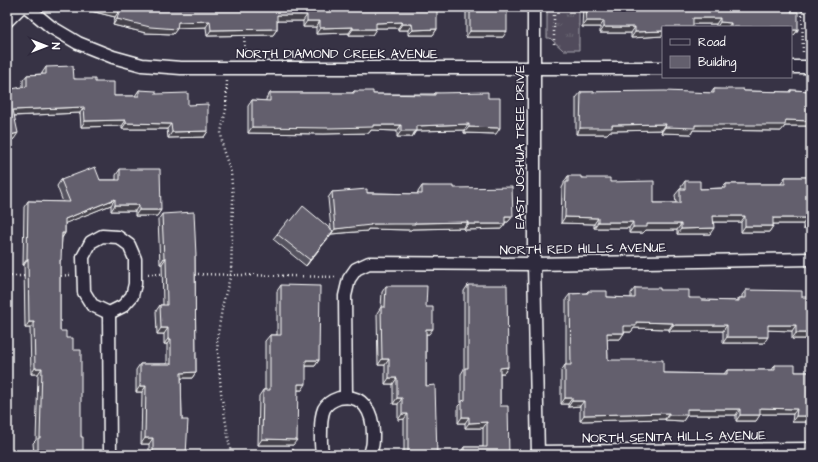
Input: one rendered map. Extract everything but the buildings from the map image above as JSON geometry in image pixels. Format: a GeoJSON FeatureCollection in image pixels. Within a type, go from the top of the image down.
{"type":"FeatureCollection","features":[{"type":"Feature","properties":{"kind":"street"},"geometry":{"type":"LineString","coordinates":[[7,21],[21,7]]}},
{"type":"Feature","properties":{"kind":"street","name":"NORTH DIAMOND CREEK AVENUE"},"geometry":{"type":"LineString","coordinates":[[27,7],[51,27],[78,42],[113,57],[142,65],[181,68],[662,68]]}},
{"type":"Feature","properties":{"kind":"street","name":"EAST JOSHUA TREE DRIVE"},"geometry":{"type":"LineString","coordinates":[[534,7],[534,264],[538,454]]}},
{"type":"Feature","properties":{"kind":"street"},"geometry":{"type":"LineString","coordinates":[[792,67],[811,67]]}},
{"type":"Feature","properties":{"kind":"street"},"geometry":{"type":"LineString","coordinates":[[102,236],[118,237],[129,245],[134,259],[135,284],[132,296],[123,306],[109,313],[92,305],[84,292],[83,257],[91,242],[102,236]]}},
{"type":"Feature","properties":{"kind":"street","name":"NORTH RED HILLS AVENUE"},"geometry":{"type":"LineString","coordinates":[[346,397],[344,296],[349,279],[356,269],[369,263],[534,264],[811,259]]}},
{"type":"Feature","properties":{"kind":"street"},"geometry":{"type":"LineString","coordinates":[[109,313],[110,455]]}},
{"type":"Feature","properties":{"kind":"street"},"geometry":{"type":"LineString","coordinates":[[323,455],[321,445],[321,418],[325,407],[333,400],[346,397],[357,398],[367,408],[373,422],[373,447],[369,455]]}},
{"type":"Feature","properties":{"kind":"street","name":"NORTH SENITA HILLS AVENUE"},"geometry":{"type":"LineString","coordinates":[[538,454],[811,449]]}},
{"type":"Feature","properties":{"kind":"path"},"geometry":{"type":"LineString","coordinates":[[554,7],[554,45]]}},
{"type":"Feature","properties":{"kind":"path"},"geometry":{"type":"LineString","coordinates":[[802,7],[803,53]]}},
{"type":"Feature","properties":{"kind":"path"},"geometry":{"type":"LineString","coordinates":[[244,30],[244,53]]}},
{"type":"Feature","properties":{"kind":"path"},"geometry":{"type":"LineString","coordinates":[[227,79],[226,109],[221,132],[223,150],[232,179],[233,199],[231,274],[223,302],[217,340],[221,392],[231,455]]}},
{"type":"Feature","properties":{"kind":"path"},"geometry":{"type":"LineString","coordinates":[[143,274],[171,274]]}},
{"type":"Feature","properties":{"kind":"path"},"geometry":{"type":"LineString","coordinates":[[193,274],[339,277]]}},
{"type":"Feature","properties":{"kind":"path"},"geometry":{"type":"LineString","coordinates":[[54,276],[75,275]]}},
{"type":"Feature","properties":{"kind":"path"},"geometry":{"type":"LineString","coordinates":[[7,276],[30,276]]}},
{"type":"Feature","properties":{"kind":"green space"},"geometry":{"type":"Polygon","coordinates":[[[547,7],[579,7],[579,50],[563,50],[550,38],[547,38],[547,7]]]}}]}
